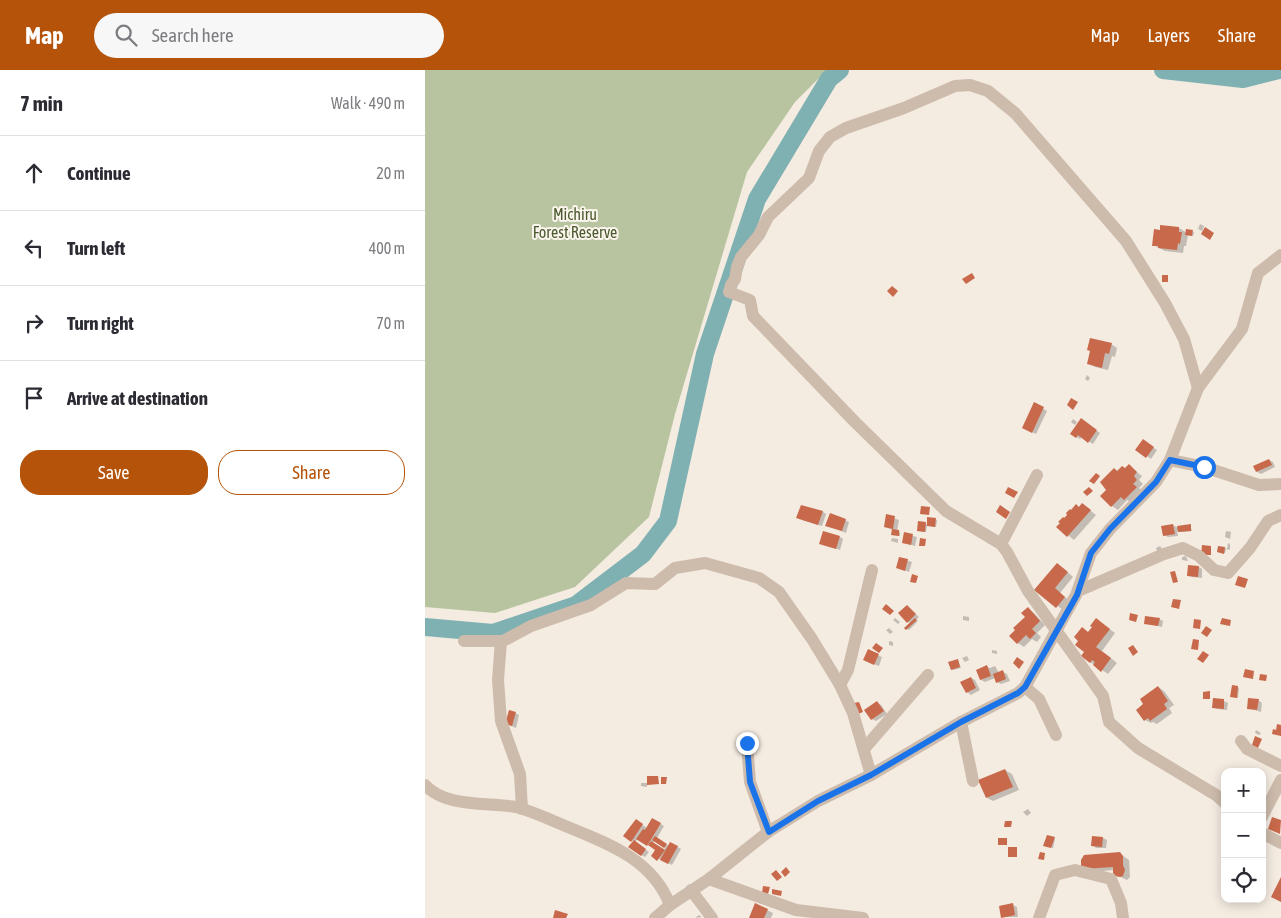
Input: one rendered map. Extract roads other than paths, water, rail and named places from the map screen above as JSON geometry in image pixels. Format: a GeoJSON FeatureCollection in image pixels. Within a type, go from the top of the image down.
{"type":"FeatureCollection","features":[{"type":"Feature","properties":{"kind":"street"},"geometry":{"type":"LineString","coordinates":[[1198,388],[1183,339],[1165,303],[1126,241],[1015,113],[988,91],[969,85],[955,86],[830,136],[819,151],[809,178],[768,217],[759,235],[741,257],[729,292],[750,300],[753,316],[855,422],[946,512],[1001,544],[1028,591],[1103,696],[1109,722],[1138,748],[1221,800]]}},
{"type":"Feature","properties":{"kind":"street"},"geometry":{"type":"LineString","coordinates":[[655,918],[769,832],[818,801],[871,775],[961,722],[1018,693],[1025,687],[1057,633],[1078,591],[1091,553],[1110,529],[1156,482],[1170,460],[1198,388],[1241,329],[1257,273],[1281,255]]}},
{"type":"Feature","properties":{"kind":"street"},"geometry":{"type":"LineString","coordinates":[[1170,460],[1204,467],[1259,485],[1281,484]]}},
{"type":"Feature","properties":{"kind":"street"},"geometry":{"type":"LineString","coordinates":[[1001,544],[1037,475]]}},
{"type":"Feature","properties":{"kind":"street"},"geometry":{"type":"LineString","coordinates":[[1078,591],[1164,554],[1183,548],[1199,556],[1213,570],[1229,573],[1250,548],[1268,521],[1281,515]]}},
{"type":"Feature","properties":{"kind":"street"},"geometry":{"type":"LineString","coordinates":[[465,641],[501,641],[531,626],[591,605],[626,583],[655,584],[675,568],[705,563],[759,578],[779,592],[812,639],[840,685],[853,713],[871,775]]}},
{"type":"Feature","properties":{"kind":"street"},"geometry":{"type":"LineString","coordinates":[[840,685],[848,670],[872,570]]}},
{"type":"Feature","properties":{"kind":"street"},"geometry":{"type":"LineString","coordinates":[[501,641],[498,680],[501,721],[521,774],[522,809]]}},
{"type":"Feature","properties":{"kind":"street"},"geometry":{"type":"LineString","coordinates":[[864,749],[928,675]]}},
{"type":"Feature","properties":{"kind":"street"},"geometry":{"type":"LineString","coordinates":[[1025,687],[1039,699],[1056,735]]}},
{"type":"Feature","properties":{"kind":"street"},"geometry":{"type":"LineString","coordinates":[[961,722],[973,781]]}},
{"type":"Feature","properties":{"kind":"street"},"geometry":{"type":"LineString","coordinates":[[1241,741],[1247,749],[1281,766]]}},
{"type":"Feature","properties":{"kind":"street"},"geometry":{"type":"LineString","coordinates":[[747,743],[750,782],[769,832]]}},
{"type":"Feature","properties":{"kind":"street"},"geometry":{"type":"LineString","coordinates":[[1264,813],[1281,780]]}},
{"type":"Feature","properties":{"kind":"street"},"geometry":{"type":"LineString","coordinates":[[425,785],[432,793],[450,800],[522,809],[600,840],[633,858],[655,877],[664,890],[670,905]]}},
{"type":"Feature","properties":{"kind":"street"},"geometry":{"type":"LineString","coordinates":[[1266,835],[1281,843]]}},
{"type":"Feature","properties":{"kind":"street"},"geometry":{"type":"LineString","coordinates":[[1039,918],[1055,875],[1075,870],[1111,879],[1121,903],[1123,918]]}},
{"type":"Feature","properties":{"kind":"street"},"geometry":{"type":"LineString","coordinates":[[709,879],[796,910],[863,918]]}},
{"type":"Feature","properties":{"kind":"street"},"geometry":{"type":"LineString","coordinates":[[691,890],[713,918]]}},
{"type":"Feature","properties":{"kind":"waterway"},"geometry":{"type":"LineString","coordinates":[[425,627],[493,633],[576,605],[643,554],[668,521],[705,354],[757,199],[829,79],[840,70]]}},
{"type":"Feature","properties":{"kind":"waterway"},"geometry":{"type":"LineString","coordinates":[[1163,70],[1243,79],[1279,70]]}},
{"type":"Feature","properties":{"kind":"park label","name":"Michiru Forest Reserve"},"geometry":{"type":"Point","coordinates":[575,223]}}]}
